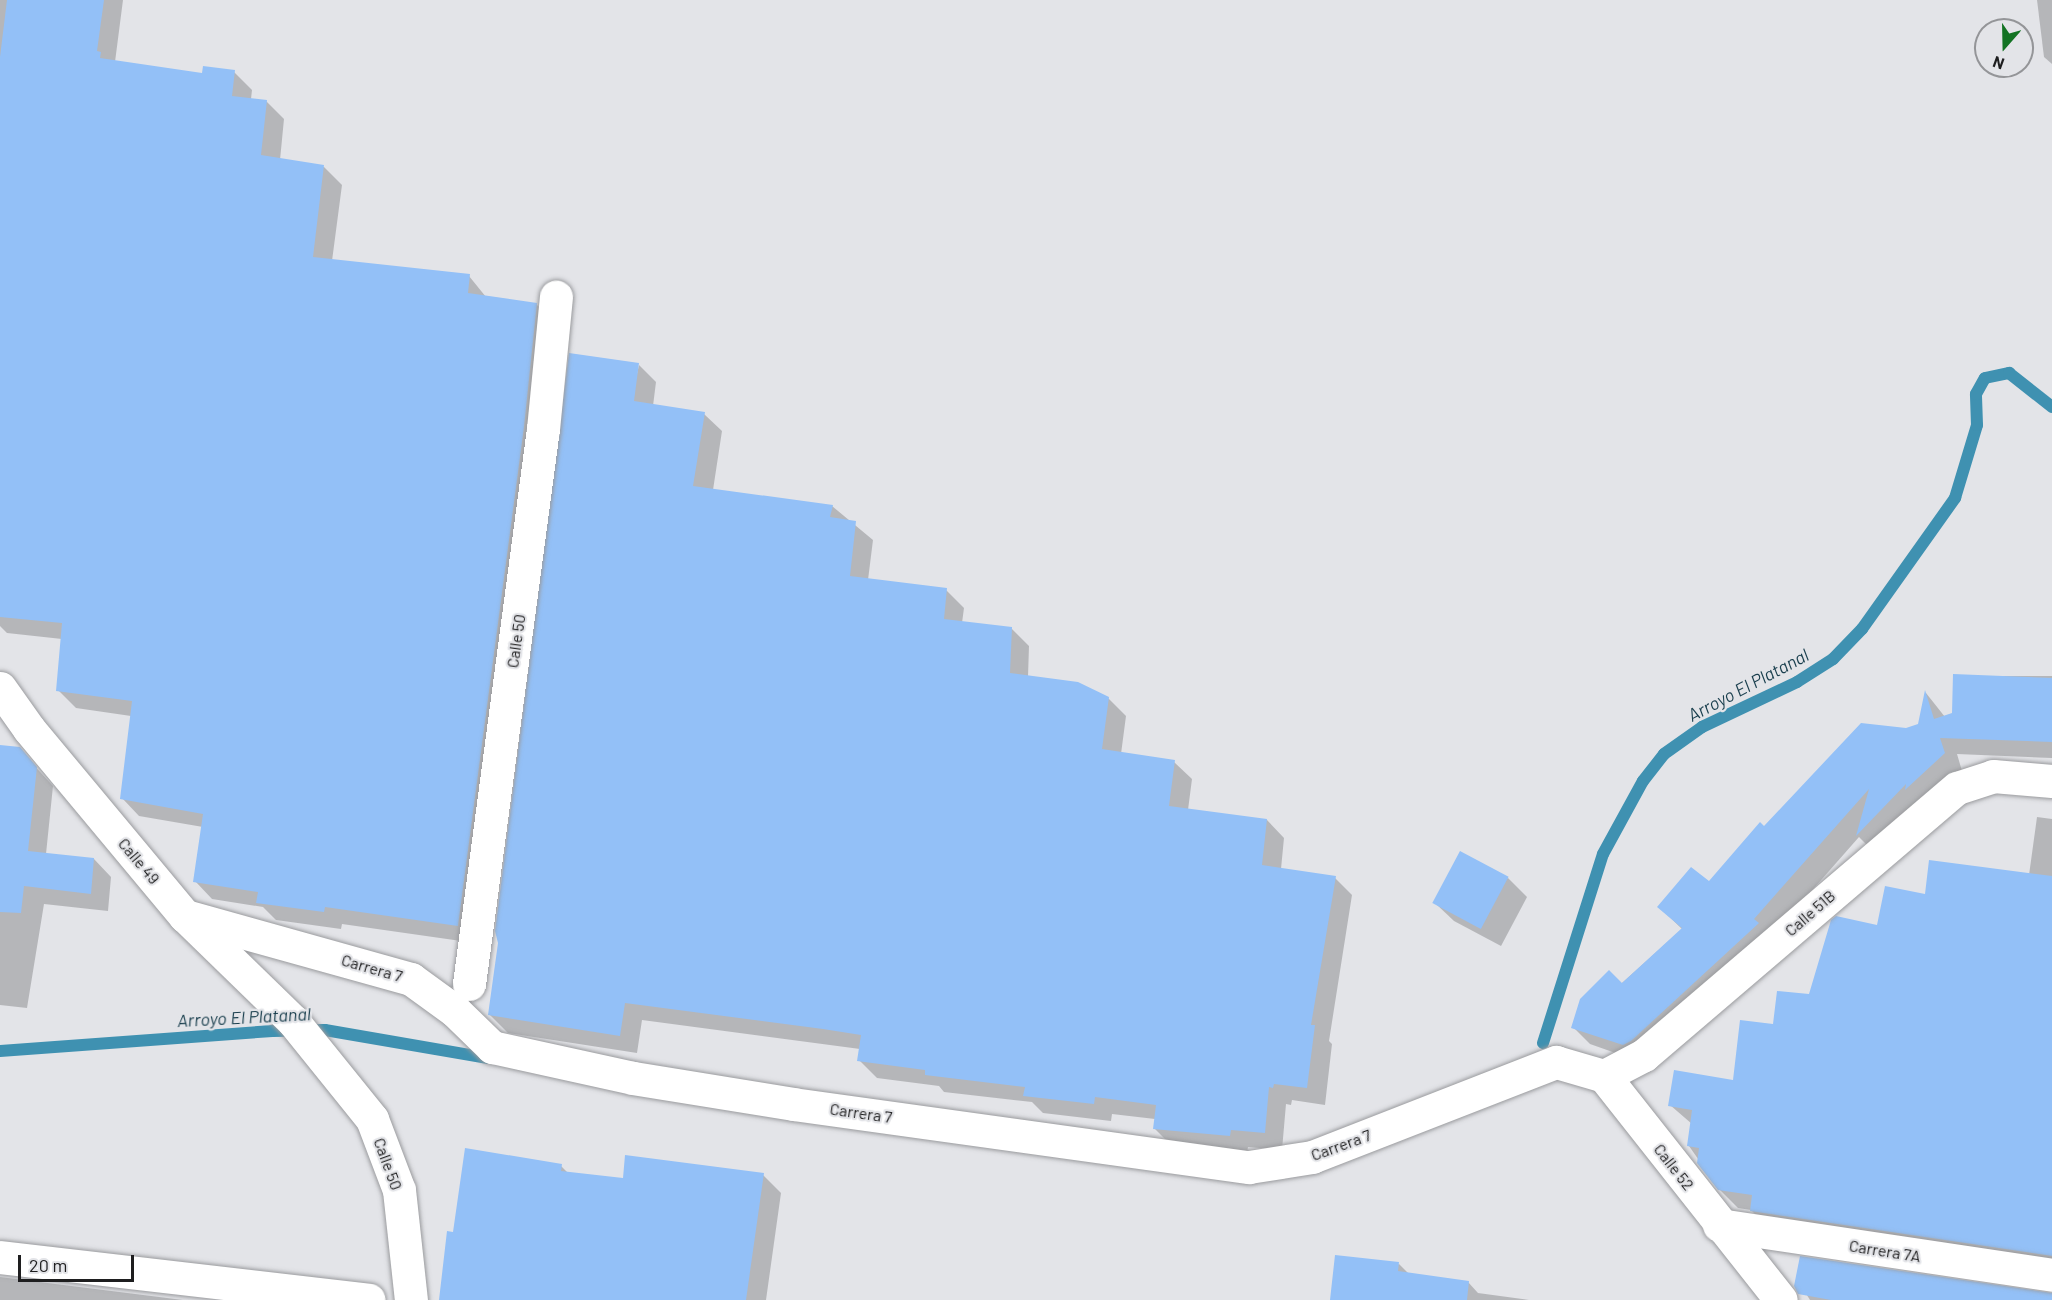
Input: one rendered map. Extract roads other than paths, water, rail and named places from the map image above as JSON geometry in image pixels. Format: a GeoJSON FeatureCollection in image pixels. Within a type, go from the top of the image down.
{"type":"FeatureCollection","features":[{"type":"Feature","properties":{"kind":"street","name":"Calle 50"},"geometry":{"type":"LineString","coordinates":[[469,984],[539,463],[556,297]]}},
{"type":"Feature","properties":{"kind":"street","name":"Calle 49"},"geometry":{"type":"LineString","coordinates":[[0,688],[29,729],[184,916],[293,1022]]}},
{"type":"Feature","properties":{"kind":"street","name":"Calle 51B"},"geometry":{"type":"LineString","coordinates":[[1604,1076],[1644,1055],[1957,788],[1993,776],[2039,780]]}},
{"type":"Feature","properties":{"kind":"street","name":"Carrera 7"},"geometry":{"type":"LineString","coordinates":[[184,916],[411,979],[455,1011],[492,1047],[633,1078],[782,1102],[1249,1167],[1312,1157],[1556,1062],[1604,1076]]}},
{"type":"Feature","properties":{"kind":"street","name":"Calle 50"},"geometry":{"type":"LineString","coordinates":[[293,1022],[372,1119],[399,1190],[411,1300]]}},
{"type":"Feature","properties":{"kind":"street","name":"Calle 52"},"geometry":{"type":"LineString","coordinates":[[1604,1076],[1778,1299]]}},
{"type":"Feature","properties":{"kind":"street","name":"Carrera 7A"},"geometry":{"type":"LineString","coordinates":[[1719,1225],[2052,1275]]}},
{"type":"Feature","properties":{"kind":"street"},"geometry":{"type":"LineString","coordinates":[[0,1257],[369,1300]]}},
{"type":"Feature","properties":{"kind":"waterway","name":"Arroyo El Platanal"},"geometry":{"type":"LineString","coordinates":[[1543,1043],[1603,854],[1643,781],[1664,754],[1702,727],[1797,682],[1833,659],[1862,629],[1955,498],[1977,425],[1976,394],[1985,378],[2009,373],[2052,407]]}},
{"type":"Feature","properties":{"kind":"waterway","name":"Arroyo El Platanal"},"geometry":{"type":"LineString","coordinates":[[0,1051],[272,1031],[325,1030],[487,1058]]}}]}
